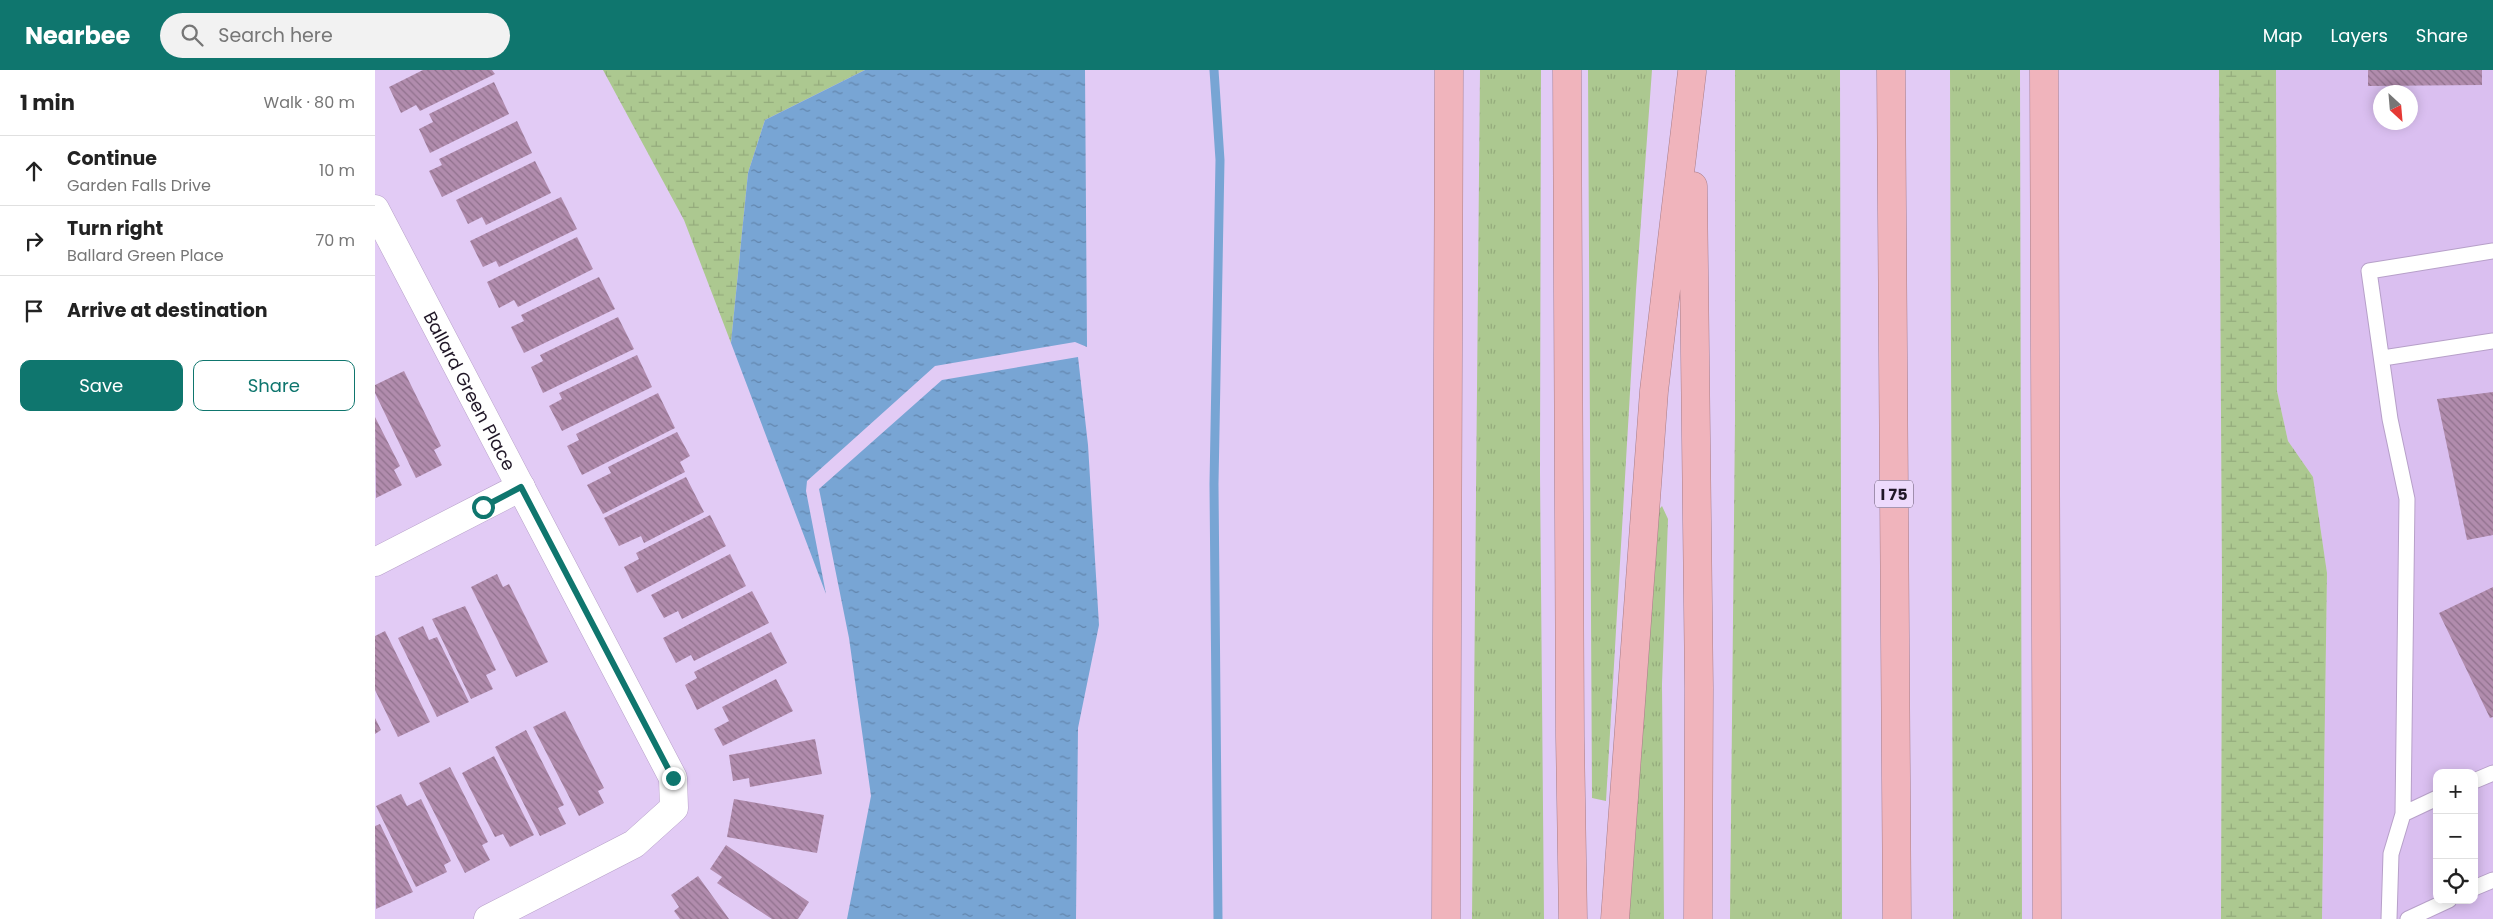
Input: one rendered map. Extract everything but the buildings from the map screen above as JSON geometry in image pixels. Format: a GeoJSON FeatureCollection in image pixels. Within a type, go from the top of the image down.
{"type":"FeatureCollection","features":[{"type":"Feature","properties":{"kind":"highway"},"geometry":{"type":"LineString","coordinates":[[1446,919],[1449,70]]}},
{"type":"Feature","properties":{"kind":"highway"},"geometry":{"type":"LineString","coordinates":[[1567,70],[1570,738],[1573,919]]}},
{"type":"Feature","properties":{"kind":"highway","name":"I 75"},"geometry":{"type":"LineString","coordinates":[[1891,70],[1897,919]]}},
{"type":"Feature","properties":{"kind":"highway"},"geometry":{"type":"LineString","coordinates":[[2044,70],[2047,919]]}},
{"type":"Feature","properties":{"kind":"highway"},"geometry":{"type":"LineString","coordinates":[[1615,919],[1654,391],[1692,71]]}},
{"type":"Feature","properties":{"kind":"highway"},"geometry":{"type":"LineString","coordinates":[[1692,71],[1699,688],[1698,919]]}},
{"type":"Feature","properties":{"kind":"street","name":"Ballard Green Place"},"geometry":{"type":"LineString","coordinates":[[375,209],[673,778],[673,808],[633,844],[488,919]]}},
{"type":"Feature","properties":{"kind":"street"},"geometry":{"type":"LineString","coordinates":[[375,562],[521,487]]}},
{"type":"Feature","properties":{"kind":"lane"},"geometry":{"type":"LineString","coordinates":[[2389,919],[2391,854],[2403,814],[2407,499],[2390,419],[2383,358],[2369,271],[2493,251]]}},
{"type":"Feature","properties":{"kind":"lane"},"geometry":{"type":"LineString","coordinates":[[2383,358],[2493,341]]}},
{"type":"Feature","properties":{"kind":"lane"},"geometry":{"type":"LineString","coordinates":[[2478,779],[2493,773]]}},
{"type":"Feature","properties":{"kind":"lane"},"geometry":{"type":"LineString","coordinates":[[2403,814],[2433,800]]}},
{"type":"Feature","properties":{"kind":"lane"},"geometry":{"type":"LineString","coordinates":[[2478,886],[2493,880]]}},
{"type":"Feature","properties":{"kind":"lane"},"geometry":{"type":"LineString","coordinates":[[2408,919],[2440,904]]}},
{"type":"Feature","properties":{"kind":"shaded area"},"geometry":{"type":"Polygon","coordinates":[[[2276,70],[2493,70],[2493,919],[2322,919],[2327,573],[2313,477],[2288,441],[2277,391],[2276,70]]]}},
{"type":"Feature","properties":{"kind":"green space"},"geometry":{"type":"Polygon","coordinates":[[[603,70],[865,70],[765,120],[748,173],[731,343],[684,220],[603,70]]]}},
{"type":"Feature","properties":{"kind":"green space"},"geometry":{"type":"Polygon","coordinates":[[[1480,70],[1541,70],[1540,472],[1544,919],[1472,919],[1480,70]]]}},
{"type":"Feature","properties":{"kind":"green space"},"geometry":{"type":"Polygon","coordinates":[[[1588,70],[1652,70],[1636,290],[1606,801],[1592,798],[1588,70]]]}},
{"type":"Feature","properties":{"kind":"green space"},"geometry":{"type":"Polygon","coordinates":[[[1735,70],[1840,70],[1842,919],[1730,919],[1735,419],[1735,70]]]}},
{"type":"Feature","properties":{"kind":"green space"},"geometry":{"type":"Polygon","coordinates":[[[1950,70],[2020,70],[2022,919],[1953,919],[1950,70]]]}},
{"type":"Feature","properties":{"kind":"green space"},"geometry":{"type":"Polygon","coordinates":[[[2219,70],[2276,70],[2277,391],[2288,441],[2313,477],[2327,573],[2322,919],[2221,919],[2222,584],[2219,70]]]}},
{"type":"Feature","properties":{"kind":"green space"},"geometry":{"type":"Polygon","coordinates":[[[1662,506],[1668,519],[1662,684],[1664,919],[1629,919],[1655,514],[1662,506]]]}},
{"type":"Feature","properties":{"kind":"water"},"geometry":{"type":"Polygon","coordinates":[[[865,70],[1085,70],[1087,347],[1075,342],[935,366],[807,481],[806,491],[826,594],[731,343],[748,173],[765,120],[865,70]]]}},
{"type":"Feature","properties":{"kind":"water"},"geometry":{"type":"Polygon","coordinates":[[[1078,357],[1088,445],[1099,625],[1078,728],[1076,919],[847,919],[871,796],[849,638],[819,489],[942,380],[1078,357]]]}},
{"type":"Feature","properties":{"kind":"waterway"},"geometry":{"type":"LineString","coordinates":[[1214,70],[1220,160],[1214,484],[1218,919]]}},
{"type":"Feature","properties":{"kind":"route"},"geometry":{"type":"LineString","coordinates":[[483,507],[521,487],[673,778]]}}]}
